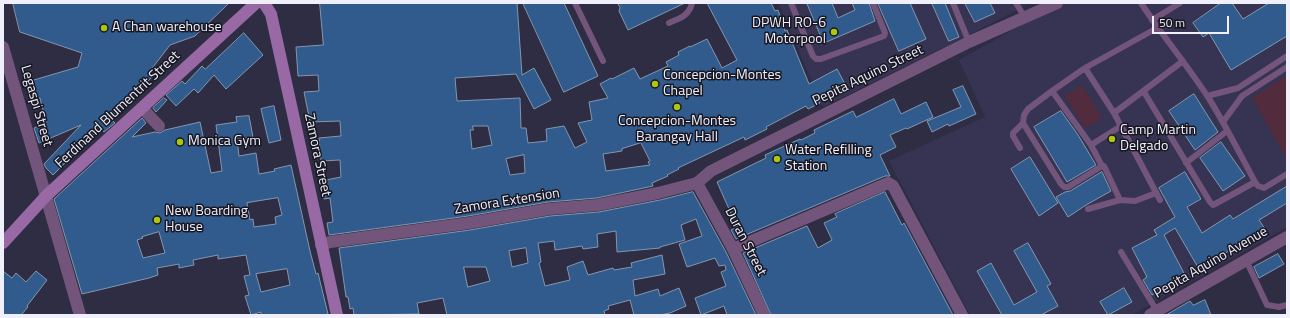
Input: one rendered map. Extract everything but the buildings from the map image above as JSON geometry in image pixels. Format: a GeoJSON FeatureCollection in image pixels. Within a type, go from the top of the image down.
{"type":"FeatureCollection","features":[{"type":"Feature","properties":{"kind":"street","name":"Ferdinand Blumentrit Street"},"geometry":{"type":"LineString","coordinates":[[3,243],[46,196],[256,3]]}},
{"type":"Feature","properties":{"kind":"street","name":"Zamora Street"},"geometry":{"type":"LineString","coordinates":[[264,3],[271,14],[337,315]]}},
{"type":"Feature","properties":{"kind":"street","name":"Pepita Aquino Street"},"geometry":{"type":"LineString","coordinates":[[697,183],[711,171],[969,42],[1057,3]]}},
{"type":"Feature","properties":{"kind":"street","name":"Legaspi Street"},"geometry":{"type":"LineString","coordinates":[[3,47],[80,315]]}},
{"type":"Feature","properties":{"kind":"street"},"geometry":{"type":"LineString","coordinates":[[142,108],[159,126]]}},
{"type":"Feature","properties":{"kind":"street","name":"Zamora Extension"},"geometry":{"type":"LineString","coordinates":[[321,245],[338,241],[469,224],[550,209],[598,205],[658,193],[697,183]]}},
{"type":"Feature","properties":{"kind":"street","name":"Duran Street"},"geometry":{"type":"LineString","coordinates":[[697,183],[733,249],[764,315]]}},
{"type":"Feature","properties":{"kind":"street"},"geometry":{"type":"LineString","coordinates":[[733,249],[888,183],[893,186],[962,315]]}},
{"type":"Feature","properties":{"kind":"street","name":"Pepita Aquino Avenue"},"geometry":{"type":"LineString","coordinates":[[1154,313],[1287,237]]}},
{"type":"Feature","properties":{"kind":"lane"},"geometry":{"type":"LineString","coordinates":[[575,3],[603,61]]}},
{"type":"Feature","properties":{"kind":"lane"},"geometry":{"type":"LineString","coordinates":[[669,23],[683,17],[690,10],[692,3]]}},
{"type":"Feature","properties":{"kind":"lane"},"geometry":{"type":"LineString","coordinates":[[790,3],[813,56],[816,59],[821,59],[884,36],[885,33],[873,3]]}},
{"type":"Feature","properties":{"kind":"lane"},"geometry":{"type":"LineString","coordinates":[[953,3],[969,42]]}},
{"type":"Feature","properties":{"kind":"lane"},"geometry":{"type":"LineString","coordinates":[[1016,3],[1025,18]]}},
{"type":"Feature","properties":{"kind":"lane"},"geometry":{"type":"LineString","coordinates":[[1141,3],[1157,28],[1183,61],[1207,96],[1258,186],[1264,188],[1287,174]]}},
{"type":"Feature","properties":{"kind":"lane"},"geometry":{"type":"LineString","coordinates":[[1152,20],[1180,3]]}},
{"type":"Feature","properties":{"kind":"lane"},"geometry":{"type":"LineString","coordinates":[[1020,148],[1013,136],[1013,133],[1023,122],[1024,115],[1028,109],[1085,68],[1157,28]]}},
{"type":"Feature","properties":{"kind":"lane"},"geometry":{"type":"LineString","coordinates":[[1207,96],[1238,88],[1287,56]]}},
{"type":"Feature","properties":{"kind":"lane"},"geometry":{"type":"LineString","coordinates":[[1114,114],[1183,61]]}},
{"type":"Feature","properties":{"kind":"lane"},"geometry":{"type":"LineString","coordinates":[[1223,122],[1242,96],[1287,67]]}},
{"type":"Feature","properties":{"kind":"lane"},"geometry":{"type":"LineString","coordinates":[[1085,68],[1114,114],[1160,200]]}},
{"type":"Feature","properties":{"kind":"lane"},"geometry":{"type":"LineString","coordinates":[[1238,88],[1242,96]]}},
{"type":"Feature","properties":{"kind":"lane"},"geometry":{"type":"LineString","coordinates":[[1052,91],[1091,145],[1102,166],[1106,169],[1120,200]]}},
{"type":"Feature","properties":{"kind":"lane"},"geometry":{"type":"LineString","coordinates":[[1144,92],[1210,202],[1215,204],[1255,182]]}},
{"type":"Feature","properties":{"kind":"lane"},"geometry":{"type":"LineString","coordinates":[[1023,122],[1061,184],[1065,188],[1102,166]]}},
{"type":"Feature","properties":{"kind":"lane"},"geometry":{"type":"LineString","coordinates":[[1091,145],[1120,126]]}},
{"type":"Feature","properties":{"kind":"lane"},"geometry":{"type":"LineString","coordinates":[[1186,163],[1227,131]]}},
{"type":"Feature","properties":{"kind":"lane"},"geometry":{"type":"LineString","coordinates":[[1088,209],[1120,200],[1135,201],[1156,193]]}},
{"type":"Feature","properties":{"kind":"lane"},"geometry":{"type":"LineString","coordinates":[[1121,252],[1154,313]]}},
{"type":"Feature","properties":{"kind":"lane"},"geometry":{"type":"LineString","coordinates":[[1246,260],[1267,305],[1279,307],[1287,305]]}},
{"type":"Feature","properties":{"kind":"shaded area"},"geometry":{"type":"Polygon","coordinates":[[[778,3],[1030,3],[971,34],[823,107],[778,3]]]}},
{"type":"Feature","properties":{"kind":"shaded area","name":"Camp Martin Delgado"},"geometry":{"type":"Polygon","coordinates":[[[1061,3],[1287,3],[1287,227],[1132,315],[970,315],[889,161],[985,117],[959,60],[1061,3]]]}},
{"type":"Feature","properties":{"kind":"shaded area"},"geometry":{"type":"Polygon","coordinates":[[[1287,75],[1287,159],[1252,98],[1287,75]]]}},
{"type":"Feature","properties":{"kind":"shaded area"},"geometry":{"type":"Polygon","coordinates":[[[1082,85],[1102,118],[1085,128],[1065,96],[1082,85]]]}},
{"type":"Feature","properties":{"kind":"place","name":"A Chan warehouse"},"geometry":{"type":"Point","coordinates":[104,28]}},
{"type":"Feature","properties":{"kind":"place","name":"DPWH RO-6 Motorpool"},"geometry":{"type":"Point","coordinates":[834,32]}},
{"type":"Feature","properties":{"kind":"place","name":"Concepcion-Montes Chapel"},"geometry":{"type":"Point","coordinates":[655,84]}},
{"type":"Feature","properties":{"kind":"place","name":"Concepcion-Montes Barangay Hall"},"geometry":{"type":"Point","coordinates":[677,107]}},
{"type":"Feature","properties":{"kind":"place","name":"Camp Martin Delgado"},"geometry":{"type":"Point","coordinates":[1112,139]}},
{"type":"Feature","properties":{"kind":"place","name":"Monica Gym"},"geometry":{"type":"Point","coordinates":[180,142]}},
{"type":"Feature","properties":{"kind":"place","name":"Water Refilling Station"},"geometry":{"type":"Point","coordinates":[777,159]}},
{"type":"Feature","properties":{"kind":"place","name":"New Boarding House"},"geometry":{"type":"Point","coordinates":[157,220]}}]}
